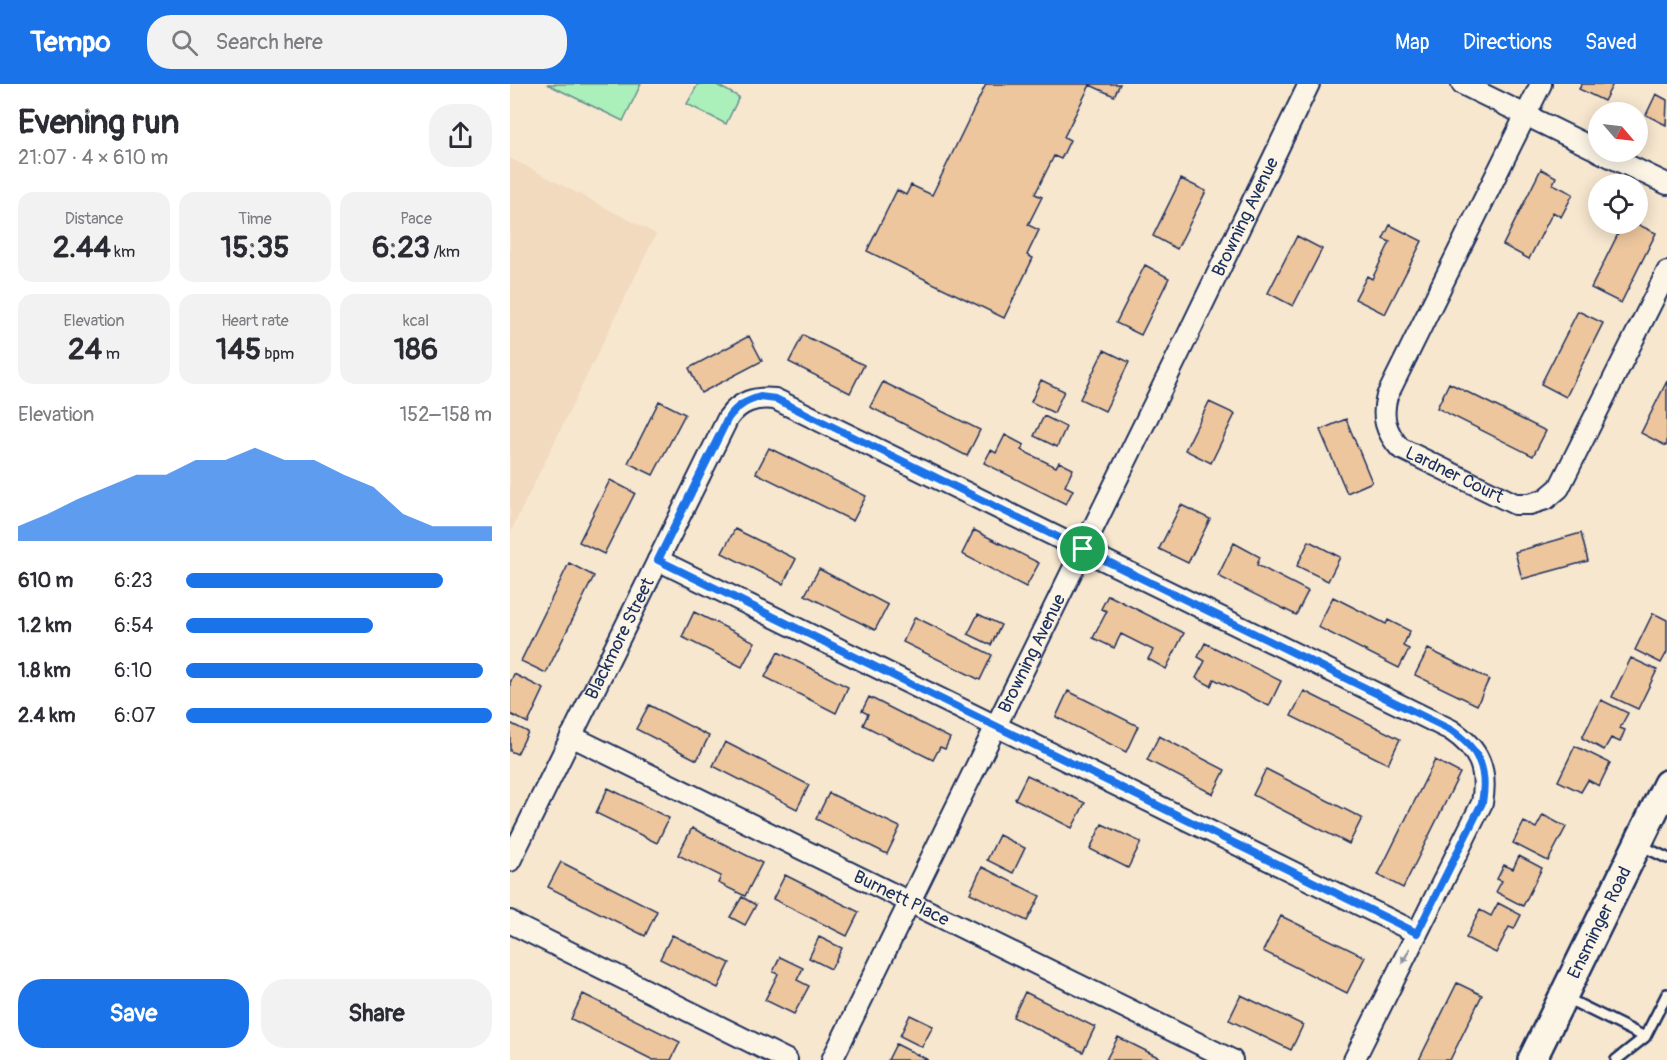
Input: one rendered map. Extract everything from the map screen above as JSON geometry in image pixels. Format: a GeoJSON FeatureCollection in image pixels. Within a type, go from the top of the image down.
{"type":"FeatureCollection","features":[{"type":"Feature","properties":{"kind":"street","name":"Browning Avenue"},"geometry":{"type":"LineString","coordinates":[[832,1060],[1309,84]]}},
{"type":"Feature","properties":{"kind":"street"},"geometry":{"type":"LineString","coordinates":[[1462,84],[1588,146]]}},
{"type":"Feature","properties":{"kind":"street","name":"Lardner Court"},"geometry":{"type":"LineString","coordinates":[[1541,84],[1387,396],[1384,405],[1384,422],[1390,436],[1400,448],[1509,502],[1530,504],[1546,499],[1559,488],[1667,272]]}},
{"type":"Feature","properties":{"kind":"street"},"geometry":{"type":"LineString","coordinates":[[1622,162],[1667,184]]}},
{"type":"Feature","properties":{"kind":"street","name":"Blackmore Street"},"geometry":{"type":"LineString","coordinates":[[510,861],[728,418],[745,401],[760,397],[776,399],[1451,730],[1465,739],[1475,752],[1483,770],[1485,786],[1482,803],[1354,1060]]}},
{"type":"Feature","properties":{"kind":"street"},"geometry":{"type":"LineString","coordinates":[[658,560],[1417,933]]}},
{"type":"Feature","properties":{"kind":"street","name":"Burnett Place"},"geometry":{"type":"LineString","coordinates":[[571,736],[1232,1060]]}},
{"type":"Feature","properties":{"kind":"street","name":"Ensminger Road"},"geometry":{"type":"LineString","coordinates":[[1532,1060],[1667,784]]}},
{"type":"Feature","properties":{"kind":"street"},"geometry":{"type":"LineString","coordinates":[[510,921],[787,1060]]}},
{"type":"Feature","properties":{"kind":"lane"},"geometry":{"type":"LineString","coordinates":[[1638,844],[1667,858]]}},
{"type":"Feature","properties":{"kind":"lane"},"geometry":{"type":"LineString","coordinates":[[1616,1060],[1645,1036],[1667,994]]}},
{"type":"Feature","properties":{"kind":"lane"},"geometry":{"type":"LineString","coordinates":[[1563,997],[1645,1036]]}},
{"type":"Feature","properties":{"kind":"shaded area"},"geometry":{"type":"Polygon","coordinates":[[[510,158],[656,234],[510,533],[510,158]]]}},
{"type":"Feature","properties":{"kind":"green space"},"geometry":{"type":"Polygon","coordinates":[[[547,84],[641,84],[623,121],[547,84]]]}},
{"type":"Feature","properties":{"kind":"green space"},"geometry":{"type":"Polygon","coordinates":[[[698,84],[715,84],[739,97],[726,124],[687,104],[698,84]]]}},
{"type":"Feature","properties":{"kind":"building"},"geometry":{"type":"Polygon","coordinates":[[[986,84],[1120,84],[1114,96],[1090,85],[1064,137],[1070,140],[1061,159],[1054,156],[1035,194],[1042,197],[1028,225],[1039,230],[1027,255],[1033,258],[1004,318],[867,251],[897,190],[906,195],[911,185],[932,195],[986,84]]]}},
{"type":"Feature","properties":{"kind":"building"},"geometry":{"type":"Polygon","coordinates":[[[1582,84],[1613,84],[1604,101],[1579,89],[1582,84]]]}},
{"type":"Feature","properties":{"kind":"building"},"geometry":{"type":"Polygon","coordinates":[[[1656,94],[1667,100],[1666,125],[1648,116],[1656,94]]]}},
{"type":"Feature","properties":{"kind":"building"},"geometry":{"type":"Polygon","coordinates":[[[1541,169],[1556,177],[1553,184],[1573,194],[1561,217],[1553,212],[1529,259],[1503,245],[1541,169]]]}},
{"type":"Feature","properties":{"kind":"building"},"geometry":{"type":"Polygon","coordinates":[[[1181,179],[1206,191],[1177,249],[1153,236],[1181,179]]]}},
{"type":"Feature","properties":{"kind":"building"},"geometry":{"type":"Polygon","coordinates":[[[1390,225],[1422,241],[1385,314],[1355,299],[1367,276],[1372,279],[1390,242],[1383,239],[1390,225]]]}},
{"type":"Feature","properties":{"kind":"building"},"geometry":{"type":"Polygon","coordinates":[[[1648,229],[1656,233],[1621,303],[1591,288],[1618,234],[1648,234],[1648,229]]]}},
{"type":"Feature","properties":{"kind":"building"},"geometry":{"type":"Polygon","coordinates":[[[1297,236],[1322,249],[1293,306],[1268,293],[1297,236]]]}},
{"type":"Feature","properties":{"kind":"building"},"geometry":{"type":"Polygon","coordinates":[[[1145,265],[1169,278],[1141,335],[1116,323],[1145,265]]]}},
{"type":"Feature","properties":{"kind":"building"},"geometry":{"type":"Polygon","coordinates":[[[1578,311],[1603,323],[1566,397],[1541,384],[1578,311]]]}},
{"type":"Feature","properties":{"kind":"building"},"geometry":{"type":"Polygon","coordinates":[[[803,335],[864,365],[850,393],[789,362],[803,335]]]}},
{"type":"Feature","properties":{"kind":"building"},"geometry":{"type":"Polygon","coordinates":[[[749,336],[762,361],[701,393],[689,368],[749,336]]]}},
{"type":"Feature","properties":{"kind":"building"},"geometry":{"type":"Polygon","coordinates":[[[1104,350],[1129,362],[1105,411],[1080,399],[1104,350]]]}},
{"type":"Feature","properties":{"kind":"building"},"geometry":{"type":"Polygon","coordinates":[[[1041,380],[1064,391],[1054,413],[1031,402],[1041,380]]]}},
{"type":"Feature","properties":{"kind":"building"},"geometry":{"type":"Polygon","coordinates":[[[1667,381],[1667,443],[1666,446],[1641,433],[1667,381]]]}},
{"type":"Feature","properties":{"kind":"building"},"geometry":{"type":"Polygon","coordinates":[[[883,382],[980,430],[967,456],[870,407],[883,382]]]}},
{"type":"Feature","properties":{"kind":"building"},"geometry":{"type":"Polygon","coordinates":[[[1449,383],[1546,431],[1533,456],[1437,408],[1449,383]]]}},
{"type":"Feature","properties":{"kind":"building"},"geometry":{"type":"Polygon","coordinates":[[[659,401],[685,414],[653,475],[628,463],[659,401]]]}},
{"type":"Feature","properties":{"kind":"building"},"geometry":{"type":"Polygon","coordinates":[[[1209,402],[1235,414],[1211,463],[1185,450],[1209,402]]]}},
{"type":"Feature","properties":{"kind":"building"},"geometry":{"type":"Polygon","coordinates":[[[1044,416],[1066,427],[1057,447],[1034,436],[1044,416]]]}},
{"type":"Feature","properties":{"kind":"building"},"geometry":{"type":"Polygon","coordinates":[[[1346,419],[1372,482],[1347,493],[1320,430],[1346,419]]]}},
{"type":"Feature","properties":{"kind":"building"},"geometry":{"type":"Polygon","coordinates":[[[1005,435],[1024,445],[1021,450],[1056,467],[1059,462],[1073,469],[1065,486],[1073,490],[1066,504],[984,463],[991,450],[996,453],[1005,435]]]}},
{"type":"Feature","properties":{"kind":"building"},"geometry":{"type":"Polygon","coordinates":[[[769,448],[866,496],[853,521],[756,473],[769,448]]]}},
{"type":"Feature","properties":{"kind":"building"},"geometry":{"type":"Polygon","coordinates":[[[610,480],[635,493],[604,554],[579,542],[610,480]]]}},
{"type":"Feature","properties":{"kind":"building"},"geometry":{"type":"Polygon","coordinates":[[[1181,505],[1210,519],[1188,563],[1159,549],[1181,505]]]}},
{"type":"Feature","properties":{"kind":"building"},"geometry":{"type":"Polygon","coordinates":[[[735,529],[796,559],[783,584],[722,553],[735,529]]]}},
{"type":"Feature","properties":{"kind":"building"},"geometry":{"type":"Polygon","coordinates":[[[974,530],[1039,563],[1026,587],[962,554],[974,530]]]}},
{"type":"Feature","properties":{"kind":"building"},"geometry":{"type":"Polygon","coordinates":[[[1581,533],[1588,561],[1522,579],[1515,552],[1581,533]]]}},
{"type":"Feature","properties":{"kind":"building"},"geometry":{"type":"Polygon","coordinates":[[[1309,541],[1340,557],[1328,581],[1297,566],[1309,541]]]}},
{"type":"Feature","properties":{"kind":"building"},"geometry":{"type":"Polygon","coordinates":[[[1234,543],[1260,557],[1257,565],[1308,591],[1296,615],[1218,576],[1234,543]]]}},
{"type":"Feature","properties":{"kind":"building"},"geometry":{"type":"Polygon","coordinates":[[[569,563],[594,576],[546,673],[521,661],[569,563]]]}},
{"type":"Feature","properties":{"kind":"building"},"geometry":{"type":"Polygon","coordinates":[[[819,569],[888,605],[875,630],[805,595],[819,569]]]}},
{"type":"Feature","properties":{"kind":"building"},"geometry":{"type":"Polygon","coordinates":[[[1108,595],[1184,633],[1166,669],[1148,659],[1153,650],[1121,634],[1114,648],[1093,638],[1107,611],[1101,609],[1108,595]]]}},
{"type":"Feature","properties":{"kind":"building"},"geometry":{"type":"Polygon","coordinates":[[[1333,597],[1386,624],[1388,620],[1410,631],[1403,646],[1409,649],[1399,668],[1318,627],[1333,597]]]}},
{"type":"Feature","properties":{"kind":"building"},"geometry":{"type":"Polygon","coordinates":[[[694,612],[755,642],[742,667],[682,637],[694,612]]]}},
{"type":"Feature","properties":{"kind":"building"},"geometry":{"type":"Polygon","coordinates":[[[1653,613],[1667,620],[1667,652],[1661,663],[1635,650],[1653,613]]]}},
{"type":"Feature","properties":{"kind":"building"},"geometry":{"type":"Polygon","coordinates":[[[978,614],[1001,625],[991,645],[968,634],[978,614]]]}},
{"type":"Feature","properties":{"kind":"building"},"geometry":{"type":"Polygon","coordinates":[[[915,617],[992,655],[980,680],[903,642],[915,617]]]}},
{"type":"Feature","properties":{"kind":"building"},"geometry":{"type":"Polygon","coordinates":[[[1205,643],[1281,681],[1269,706],[1214,679],[1211,686],[1196,678],[1205,661],[1198,657],[1205,643]]]}},
{"type":"Feature","properties":{"kind":"building"},"geometry":{"type":"Polygon","coordinates":[[[1428,649],[1489,679],[1477,705],[1415,675],[1428,649]]]}},
{"type":"Feature","properties":{"kind":"building"},"geometry":{"type":"Polygon","coordinates":[[[778,652],[848,687],[836,713],[765,677],[778,652]]]}},
{"type":"Feature","properties":{"kind":"building"},"geometry":{"type":"Polygon","coordinates":[[[1631,658],[1657,670],[1638,709],[1612,697],[1631,658]]]}},
{"type":"Feature","properties":{"kind":"building"},"geometry":{"type":"Polygon","coordinates":[[[514,674],[544,689],[528,723],[510,714],[510,683],[514,674]]]}},
{"type":"Feature","properties":{"kind":"building"},"geometry":{"type":"Polygon","coordinates":[[[1068,691],[1138,726],[1126,752],[1056,717],[1068,691]]]}},
{"type":"Feature","properties":{"kind":"building"},"geometry":{"type":"Polygon","coordinates":[[[1304,691],[1400,739],[1388,764],[1291,716],[1304,691]]]}},
{"type":"Feature","properties":{"kind":"building"},"geometry":{"type":"Polygon","coordinates":[[[869,697],[950,738],[945,749],[940,747],[933,760],[863,725],[868,714],[862,711],[869,697]]]}},
{"type":"Feature","properties":{"kind":"building"},"geometry":{"type":"Polygon","coordinates":[[[1601,700],[1628,713],[1620,728],[1625,730],[1620,742],[1611,738],[1604,750],[1582,738],[1601,700]]]}},
{"type":"Feature","properties":{"kind":"building"},"geometry":{"type":"Polygon","coordinates":[[[649,705],[709,736],[697,760],[636,729],[649,705]]]}},
{"type":"Feature","properties":{"kind":"building"},"geometry":{"type":"Polygon","coordinates":[[[510,723],[528,732],[517,754],[510,751],[510,723]]]}},
{"type":"Feature","properties":{"kind":"building"},"geometry":{"type":"Polygon","coordinates":[[[1159,736],[1225,770],[1213,794],[1147,760],[1159,736]]]}},
{"type":"Feature","properties":{"kind":"building"},"geometry":{"type":"Polygon","coordinates":[[[725,742],[809,785],[797,809],[713,766],[725,742]]]}},
{"type":"Feature","properties":{"kind":"building"},"geometry":{"type":"Polygon","coordinates":[[[1575,746],[1610,763],[1599,786],[1588,780],[1581,792],[1558,781],[1575,746]]]}},
{"type":"Feature","properties":{"kind":"building"},"geometry":{"type":"Polygon","coordinates":[[[1435,760],[1460,773],[1403,888],[1378,875],[1435,760]]]}},
{"type":"Feature","properties":{"kind":"building"},"geometry":{"type":"Polygon","coordinates":[[[1266,769],[1362,818],[1349,844],[1253,795],[1266,769]]]}},
{"type":"Feature","properties":{"kind":"building"},"geometry":{"type":"Polygon","coordinates":[[[1027,775],[1085,803],[1072,828],[1015,799],[1027,775]]]}},
{"type":"Feature","properties":{"kind":"building"},"geometry":{"type":"Polygon","coordinates":[[[608,788],[669,818],[657,843],[596,813],[608,788]]]}},
{"type":"Feature","properties":{"kind":"building"},"geometry":{"type":"Polygon","coordinates":[[[829,793],[900,827],[887,854],[816,819],[829,793]]]}},
{"type":"Feature","properties":{"kind":"building"},"geometry":{"type":"Polygon","coordinates":[[[1543,815],[1566,827],[1548,861],[1513,843],[1524,822],[1536,828],[1543,815]]]}},
{"type":"Feature","properties":{"kind":"building"},"geometry":{"type":"Polygon","coordinates":[[[1102,824],[1141,842],[1128,868],[1090,849],[1102,824]]]}},
{"type":"Feature","properties":{"kind":"building"},"geometry":{"type":"Polygon","coordinates":[[[692,828],[762,863],[745,896],[718,883],[721,876],[678,855],[692,828]]]}},
{"type":"Feature","properties":{"kind":"building"},"geometry":{"type":"Polygon","coordinates":[[[999,835],[1025,848],[1013,873],[987,860],[999,835]]]}},
{"type":"Feature","properties":{"kind":"building"},"geometry":{"type":"Polygon","coordinates":[[[1519,856],[1542,868],[1523,906],[1496,892],[1502,881],[1497,879],[1504,865],[1513,869],[1519,856]]]}},
{"type":"Feature","properties":{"kind":"building"},"geometry":{"type":"Polygon","coordinates":[[[561,862],[657,911],[645,936],[548,887],[561,862]]]}},
{"type":"Feature","properties":{"kind":"building"},"geometry":{"type":"Polygon","coordinates":[[[982,867],[1040,896],[1027,921],[970,893],[982,867]]]}},
{"type":"Feature","properties":{"kind":"building"},"geometry":{"type":"Polygon","coordinates":[[[785,875],[859,912],[847,936],[773,899],[785,875]]]}},
{"type":"Feature","properties":{"kind":"building"},"geometry":{"type":"Polygon","coordinates":[[[742,897],[756,905],[745,925],[730,917],[742,897]]]}},
{"type":"Feature","properties":{"kind":"building"},"geometry":{"type":"Polygon","coordinates":[[[1498,903],[1521,915],[1514,929],[1509,927],[1496,953],[1466,938],[1480,910],[1491,916],[1498,903]]]}},
{"type":"Feature","properties":{"kind":"building"},"geometry":{"type":"Polygon","coordinates":[[[1281,916],[1365,957],[1347,993],[1263,951],[1281,916]]]}},
{"type":"Feature","properties":{"kind":"building"},"geometry":{"type":"Polygon","coordinates":[[[672,935],[730,963],[718,988],[660,959],[672,935]]]}},
{"type":"Feature","properties":{"kind":"building"},"geometry":{"type":"Polygon","coordinates":[[[819,937],[842,948],[831,969],[809,958],[819,937]]]}},
{"type":"Feature","properties":{"kind":"building"},"geometry":{"type":"Polygon","coordinates":[[[780,957],[803,968],[797,980],[809,986],[794,1014],[765,1000],[778,974],[773,972],[780,957]]]}},
{"type":"Feature","properties":{"kind":"building"},"geometry":{"type":"Polygon","coordinates":[[[1457,983],[1482,995],[1450,1060],[1419,1060],[1457,983]]]}},
{"type":"Feature","properties":{"kind":"building"},"geometry":{"type":"Polygon","coordinates":[[[1025,992],[1095,1027],[1083,1052],[1013,1017],[1025,992]]]}},
{"type":"Feature","properties":{"kind":"building"},"geometry":{"type":"Polygon","coordinates":[[[583,994],[680,1042],[671,1060],[653,1060],[571,1019],[583,994]]]}},
{"type":"Feature","properties":{"kind":"building"},"geometry":{"type":"Polygon","coordinates":[[[1241,995],[1303,1025],[1291,1050],[1229,1020],[1241,995]]]}},
{"type":"Feature","properties":{"kind":"building"},"geometry":{"type":"Polygon","coordinates":[[[910,1015],[933,1026],[922,1047],[900,1036],[910,1015]]]}},
{"type":"Feature","properties":{"kind":"building"},"geometry":{"type":"Polygon","coordinates":[[[1118,1037],[1164,1060],[1106,1060],[1118,1037]]]}},
{"type":"Feature","properties":{"kind":"building"},"geometry":{"type":"Polygon","coordinates":[[[896,1044],[928,1060],[888,1060],[896,1044]]]}},
{"type":"Feature","properties":{"kind":"route"},"geometry":{"type":"LineString","coordinates":[[760,397],[776,399],[1083,549],[1451,730],[1465,739],[1475,752],[1483,770],[1485,786],[1482,803],[1417,933],[658,560],[728,418],[745,401],[760,397]]}}]}
